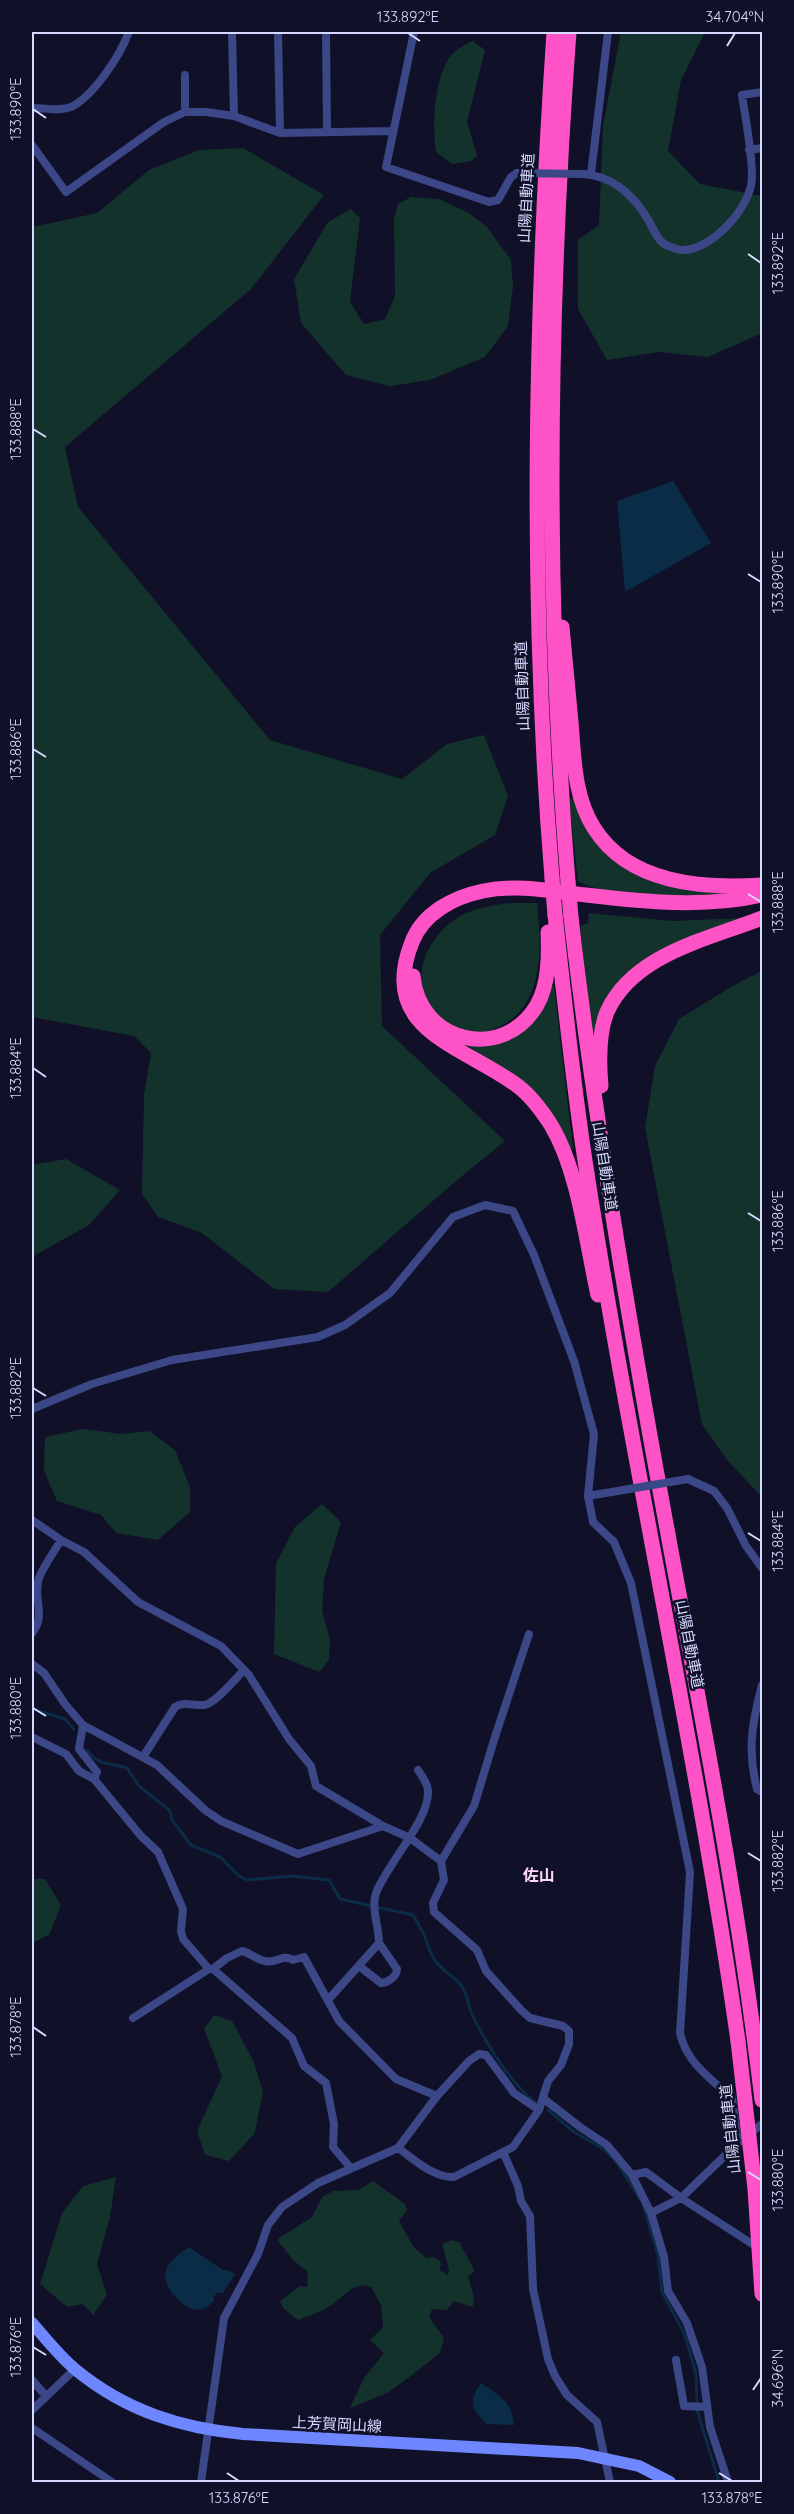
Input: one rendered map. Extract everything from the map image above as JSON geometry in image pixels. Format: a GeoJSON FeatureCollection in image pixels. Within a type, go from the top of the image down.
{"type":"FeatureCollection","features":[{"type":"Feature","properties":{"kind":"highway","name":"山陽自動車道"},"geometry":{"type":"LineString","coordinates":[[554,32],[539,304],[536,576],[543,756],[552,878],[551,914],[584,1155],[637,1462],[708,1844],[738,2041],[755,2189],[762,2294]]}},
{"type":"Feature","properties":{"kind":"highway","name":"山陽自動車道"},"geometry":{"type":"LineString","coordinates":[[569,32],[561,144],[554,305],[550,510],[554,672],[571,917],[588,1058],[651,1441],[725,1839],[762,2100]]}},
{"type":"Feature","properties":{"kind":"highway"},"geometry":{"type":"LineString","coordinates":[[550,510],[578,790],[593,827],[606,844],[623,860],[642,870],[675,880],[719,886],[762,885]]}},
{"type":"Feature","properties":{"kind":"highway"},"geometry":{"type":"LineString","coordinates":[[637,1462],[577,1198],[568,1165],[552,1128],[536,1104],[520,1088],[501,1074],[444,1043],[427,1029],[408,1001],[404,986],[404,969],[414,936],[424,922],[441,908],[460,897],[482,891],[512,887],[634,901],[676,902],[718,902],[762,895]]}},
{"type":"Feature","properties":{"kind":"highway"},"geometry":{"type":"LineString","coordinates":[[551,914],[547,971],[538,1004],[528,1018],[517,1027],[488,1039],[461,1038],[437,1025],[424,1009],[414,987],[415,956],[429,931],[452,912],[469,905],[487,899],[536,897],[617,908],[672,912],[762,905]]}},
{"type":"Feature","properties":{"kind":"highway"},"geometry":{"type":"LineString","coordinates":[[599,1125],[602,1101],[601,1042],[607,1012],[625,986],[649,966],[682,948],[762,918]]}},
{"type":"Feature","properties":{"kind":"main road","name":"上芳賀岡山線"},"geometry":{"type":"LineString","coordinates":[[32,2323],[75,2369],[120,2399],[178,2424],[206,2430],[578,2453],[639,2466],[670,2482]]}},
{"type":"Feature","properties":{"kind":"street"},"geometry":{"type":"LineString","coordinates":[[32,108],[64,109],[74,106],[93,89],[111,66],[129,32]]}},
{"type":"Feature","properties":{"kind":"street"},"geometry":{"type":"LineString","coordinates":[[232,32],[234,116]]}},
{"type":"Feature","properties":{"kind":"street"},"geometry":{"type":"LineString","coordinates":[[278,32],[280,133]]}},
{"type":"Feature","properties":{"kind":"street"},"geometry":{"type":"LineString","coordinates":[[326,32],[327,132]]}},
{"type":"Feature","properties":{"kind":"street"},"geometry":{"type":"LineString","coordinates":[[414,32],[386,167],[489,202],[498,200],[511,177],[517,173],[587,174],[616,184],[629,193],[664,244],[684,250],[708,242],[725,229],[741,208],[752,180],[742,95],[762,92]]}},
{"type":"Feature","properties":{"kind":"street"},"geometry":{"type":"LineString","coordinates":[[587,174],[608,32]]}},
{"type":"Feature","properties":{"kind":"street"},"geometry":{"type":"LineString","coordinates":[[185,75],[185,112]]}},
{"type":"Feature","properties":{"kind":"street"},"geometry":{"type":"LineString","coordinates":[[32,145],[66,192],[164,122],[185,112],[234,116],[280,133],[392,131]]}},
{"type":"Feature","properties":{"kind":"street"},"geometry":{"type":"LineString","coordinates":[[749,150],[762,148]]}},
{"type":"Feature","properties":{"kind":"street"},"geometry":{"type":"LineString","coordinates":[[32,1409],[92,1384],[172,1360],[318,1337],[345,1324],[390,1293],[453,1217],[485,1205],[513,1211],[534,1255],[574,1361],[594,1434],[588,1496],[593,1522],[614,1542],[632,1583],[690,1872],[680,2032],[682,2045],[694,2063],[732,2098],[738,2143]]}},
{"type":"Feature","properties":{"kind":"street"},"geometry":{"type":"LineString","coordinates":[[588,1496],[688,1479],[714,1491],[727,1508],[746,1546],[762,1568]]}},
{"type":"Feature","properties":{"kind":"street"},"geometry":{"type":"LineString","coordinates":[[32,1520],[60,1540],[84,1552],[138,1602],[221,1646],[244,1670],[310,1767],[316,1785],[383,1826],[410,1838],[441,1861]]}},
{"type":"Feature","properties":{"kind":"street"},"geometry":{"type":"LineString","coordinates":[[32,1633],[40,1617],[39,1578],[60,1540]]}},
{"type":"Feature","properties":{"kind":"street"},"geometry":{"type":"LineString","coordinates":[[398,2148],[429,2169],[445,2177],[454,2177],[513,2147],[539,2110],[548,2081],[561,2065],[569,2044],[569,2031],[563,2026],[530,2018],[521,2010],[486,1971],[477,1950],[435,1912],[433,1904],[444,1880],[441,1861],[474,1806],[529,1634]]}},
{"type":"Feature","properties":{"kind":"street"},"geometry":{"type":"LineString","coordinates":[[32,1664],[44,1673],[65,1704],[83,1725],[157,1765],[221,1821],[298,1854],[383,1826]]}},
{"type":"Feature","properties":{"kind":"street"},"geometry":{"type":"LineString","coordinates":[[143,1757],[175,1707],[185,1703],[205,1705],[215,1701],[244,1670]]}},
{"type":"Feature","properties":{"kind":"street"},"geometry":{"type":"LineString","coordinates":[[762,1685],[750,1739],[754,1780],[757,1789],[762,1792]]}},
{"type":"Feature","properties":{"kind":"street"},"geometry":{"type":"LineString","coordinates":[[83,1725],[79,1749],[97,1772],[94,1779]]}},
{"type":"Feature","properties":{"kind":"street"},"geometry":{"type":"LineString","coordinates":[[32,1737],[66,1754],[79,1771],[94,1779],[141,1836],[158,1852],[183,1909],[181,1931],[183,1939],[211,1969],[292,2037],[304,2066],[326,2083],[334,2124],[333,2147],[350,2167]]}},
{"type":"Feature","properties":{"kind":"street"},"geometry":{"type":"LineString","coordinates":[[359,1966],[381,1983],[389,1981],[398,1969],[379,1943],[379,1928],[375,1916],[376,1895],[389,1867],[410,1838],[427,1803],[428,1790],[418,1770]]}},
{"type":"Feature","properties":{"kind":"street"},"geometry":{"type":"LineString","coordinates":[[328,2000],[379,1943]]}},
{"type":"Feature","properties":{"kind":"street"},"geometry":{"type":"LineString","coordinates":[[133,2018],[227,1958],[242,1951],[264,1961],[274,1962],[281,1957],[293,1960],[304,1957],[339,2021],[396,2079],[437,2096]]}},
{"type":"Feature","properties":{"kind":"street"},"geometry":{"type":"LineString","coordinates":[[201,2482],[206,2430],[213,2403],[224,2318],[258,2254],[268,2225],[282,2207],[318,2182],[398,2148],[437,2096],[468,2061],[479,2054],[486,2055],[514,2093],[539,2110]]}},
{"type":"Feature","properties":{"kind":"street"},"geometry":{"type":"LineString","coordinates":[[544,2099],[579,2127],[607,2145],[632,2175],[651,2213],[664,2257],[668,2291],[687,2323],[702,2367],[710,2427],[728,2482]]}},
{"type":"Feature","properties":{"kind":"street"},"geometry":{"type":"LineString","coordinates":[[651,2213],[681,2198],[738,2143],[762,2124]]}},
{"type":"Feature","properties":{"kind":"street"},"geometry":{"type":"LineString","coordinates":[[503,2152],[518,2186],[521,2201],[530,2216],[533,2289],[548,2358],[555,2376],[567,2395],[597,2422],[610,2482]]}},
{"type":"Feature","properties":{"kind":"street"},"geometry":{"type":"LineString","coordinates":[[632,2175],[646,2172],[762,2251]]}},
{"type":"Feature","properties":{"kind":"street"},"geometry":{"type":"LineString","coordinates":[[676,2360],[684,2406],[707,2407]]}},
{"type":"Feature","properties":{"kind":"street"},"geometry":{"type":"LineString","coordinates":[[32,2410],[75,2369]]}},
{"type":"Feature","properties":{"kind":"street"},"geometry":{"type":"LineString","coordinates":[[32,2380],[46,2396]]}},
{"type":"Feature","properties":{"kind":"street"},"geometry":{"type":"LineString","coordinates":[[32,2428],[112,2482]]}},
{"type":"Feature","properties":{"kind":"green space"},"geometry":{"type":"Polygon","coordinates":[[[621,32],[705,32],[681,80],[668,151],[700,184],[762,196],[762,333],[708,357],[659,352],[607,360],[578,309],[578,240],[599,225],[603,126],[621,32]]]}},
{"type":"Feature","properties":{"kind":"green space"},"geometry":{"type":"Polygon","coordinates":[[[473,41],[485,50],[467,122],[477,156],[471,161],[452,164],[436,152],[434,116],[437,90],[440,77],[450,57],[473,41]]]}},
{"type":"Feature","properties":{"kind":"green space"},"geometry":{"type":"Polygon","coordinates":[[[243,148],[324,195],[251,289],[65,447],[78,507],[270,740],[402,779],[447,744],[484,735],[508,796],[495,835],[430,873],[380,935],[382,1026],[505,1141],[328,1292],[274,1289],[202,1233],[158,1217],[142,1194],[144,1095],[151,1053],[134,1036],[32,1017],[32,227],[97,213],[149,170],[199,150],[243,148]]]}},
{"type":"Feature","properties":{"kind":"green space"},"geometry":{"type":"Polygon","coordinates":[[[411,197],[439,199],[469,213],[487,227],[511,260],[513,287],[508,326],[485,357],[430,380],[390,386],[346,375],[301,323],[294,279],[328,222],[351,209],[360,218],[350,302],[364,324],[385,319],[395,296],[394,219],[398,204],[411,197]]]}},
{"type":"Feature","properties":{"kind":"green space"},"geometry":{"type":"Polygon","coordinates":[[[578,798],[603,849],[733,893],[676,896],[630,894],[591,887],[578,881],[569,799],[578,798]]]}},
{"type":"Feature","properties":{"kind":"green space"},"geometry":{"type":"Polygon","coordinates":[[[511,903],[537,903],[539,960],[530,996],[521,1010],[507,1022],[489,1031],[469,1032],[449,1025],[438,1017],[428,1004],[423,991],[421,977],[423,962],[429,949],[447,926],[459,917],[478,909],[511,903]]]}},
{"type":"Feature","properties":{"kind":"green space"},"geometry":{"type":"Polygon","coordinates":[[[589,913],[672,921],[743,918],[646,961],[593,1039],[580,926],[588,923],[589,913]]]}},
{"type":"Feature","properties":{"kind":"green space"},"geometry":{"type":"Polygon","coordinates":[[[762,971],[762,1497],[727,1460],[702,1424],[645,1128],[655,1066],[679,1019],[762,971]]]}},
{"type":"Feature","properties":{"kind":"green space"},"geometry":{"type":"Polygon","coordinates":[[[550,986],[554,986],[573,1149],[568,1149],[559,1127],[461,1048],[463,1042],[499,1043],[550,986]]]}},
{"type":"Feature","properties":{"kind":"green space"},"geometry":{"type":"Polygon","coordinates":[[[66,1159],[120,1190],[89,1225],[32,1257],[32,1165],[66,1159]]]}},
{"type":"Feature","properties":{"kind":"green space"},"geometry":{"type":"Polygon","coordinates":[[[83,1429],[122,1434],[149,1431],[175,1450],[190,1487],[190,1512],[158,1540],[116,1533],[101,1515],[57,1501],[44,1471],[45,1437],[83,1429]]]}},
{"type":"Feature","properties":{"kind":"green space"},"geometry":{"type":"Polygon","coordinates":[[[322,1504],[341,1522],[324,1579],[322,1611],[330,1639],[329,1660],[319,1672],[274,1654],[276,1563],[295,1527],[322,1504]]]}},
{"type":"Feature","properties":{"kind":"green space"},"geometry":{"type":"Polygon","coordinates":[[[32,1879],[45,1879],[61,1905],[49,1935],[32,1943],[32,1879]]]}},
{"type":"Feature","properties":{"kind":"green space"},"geometry":{"type":"Polygon","coordinates":[[[214,2015],[232,2021],[253,2060],[263,2091],[255,2133],[229,2161],[205,2155],[197,2131],[222,2076],[204,2029],[214,2015]]]}},
{"type":"Feature","properties":{"kind":"green space"},"geometry":{"type":"Polygon","coordinates":[[[116,2177],[110,2217],[97,2264],[107,2295],[93,2315],[83,2304],[67,2307],[40,2284],[62,2213],[83,2186],[116,2177]]]}},
{"type":"Feature","properties":{"kind":"green space"},"geometry":{"type":"Polygon","coordinates":[[[373,2181],[405,2204],[407,2210],[399,2221],[413,2246],[426,2258],[433,2257],[441,2262],[440,2270],[448,2275],[449,2269],[442,2244],[452,2240],[459,2242],[475,2271],[468,2276],[474,2297],[473,2307],[454,2301],[447,2310],[432,2309],[429,2317],[444,2338],[440,2353],[387,2393],[350,2408],[364,2378],[384,2353],[370,2340],[383,2327],[381,2305],[371,2287],[359,2286],[325,2309],[298,2320],[284,2309],[280,2301],[300,2286],[307,2287],[308,2272],[294,2261],[278,2241],[279,2238],[312,2217],[322,2197],[333,2191],[359,2190],[373,2181]]]}},
{"type":"Feature","properties":{"kind":"water"},"geometry":{"type":"Polygon","coordinates":[[[673,481],[711,543],[625,592],[617,501],[673,481]]]}},
{"type":"Feature","properties":{"kind":"water"},"geometry":{"type":"Polygon","coordinates":[[[189,2247],[223,2270],[235,2274],[223,2293],[217,2293],[213,2297],[214,2301],[203,2309],[196,2310],[182,2304],[171,2291],[165,2277],[170,2263],[189,2247]]]}},
{"type":"Feature","properties":{"kind":"water"},"geometry":{"type":"Polygon","coordinates":[[[481,2383],[504,2400],[511,2410],[514,2425],[486,2424],[477,2414],[473,2400],[481,2383]]]}},
{"type":"Feature","properties":{"kind":"waterway"},"geometry":{"type":"LineString","coordinates":[[32,1709],[65,1719],[74,1729]]}},
{"type":"Feature","properties":{"kind":"waterway"},"geometry":{"type":"LineString","coordinates":[[87,1750],[99,1761],[127,1768],[139,1786],[170,1811],[172,1820],[191,1845],[220,1857],[239,1876],[247,1880],[292,1876],[329,1880],[340,1899],[413,1915],[435,1961],[464,1990],[470,2009],[490,2048],[517,2085],[535,2102]]}},
{"type":"Feature","properties":{"kind":"waterway"},"geometry":{"type":"LineString","coordinates":[[548,2110],[574,2132],[605,2150],[617,2163],[640,2199]]}},
{"type":"Feature","properties":{"kind":"waterway"},"geometry":{"type":"LineString","coordinates":[[643,2205],[658,2255],[662,2292],[685,2335],[696,2374],[697,2402]]}},
{"type":"Feature","properties":{"kind":"waterway"},"geometry":{"type":"LineString","coordinates":[[697,2410],[719,2482]]}},
{"type":"Feature","properties":{"kind":"district","name":"佐山"},"geometry":{"type":"Point","coordinates":[539,1875]}}]}
